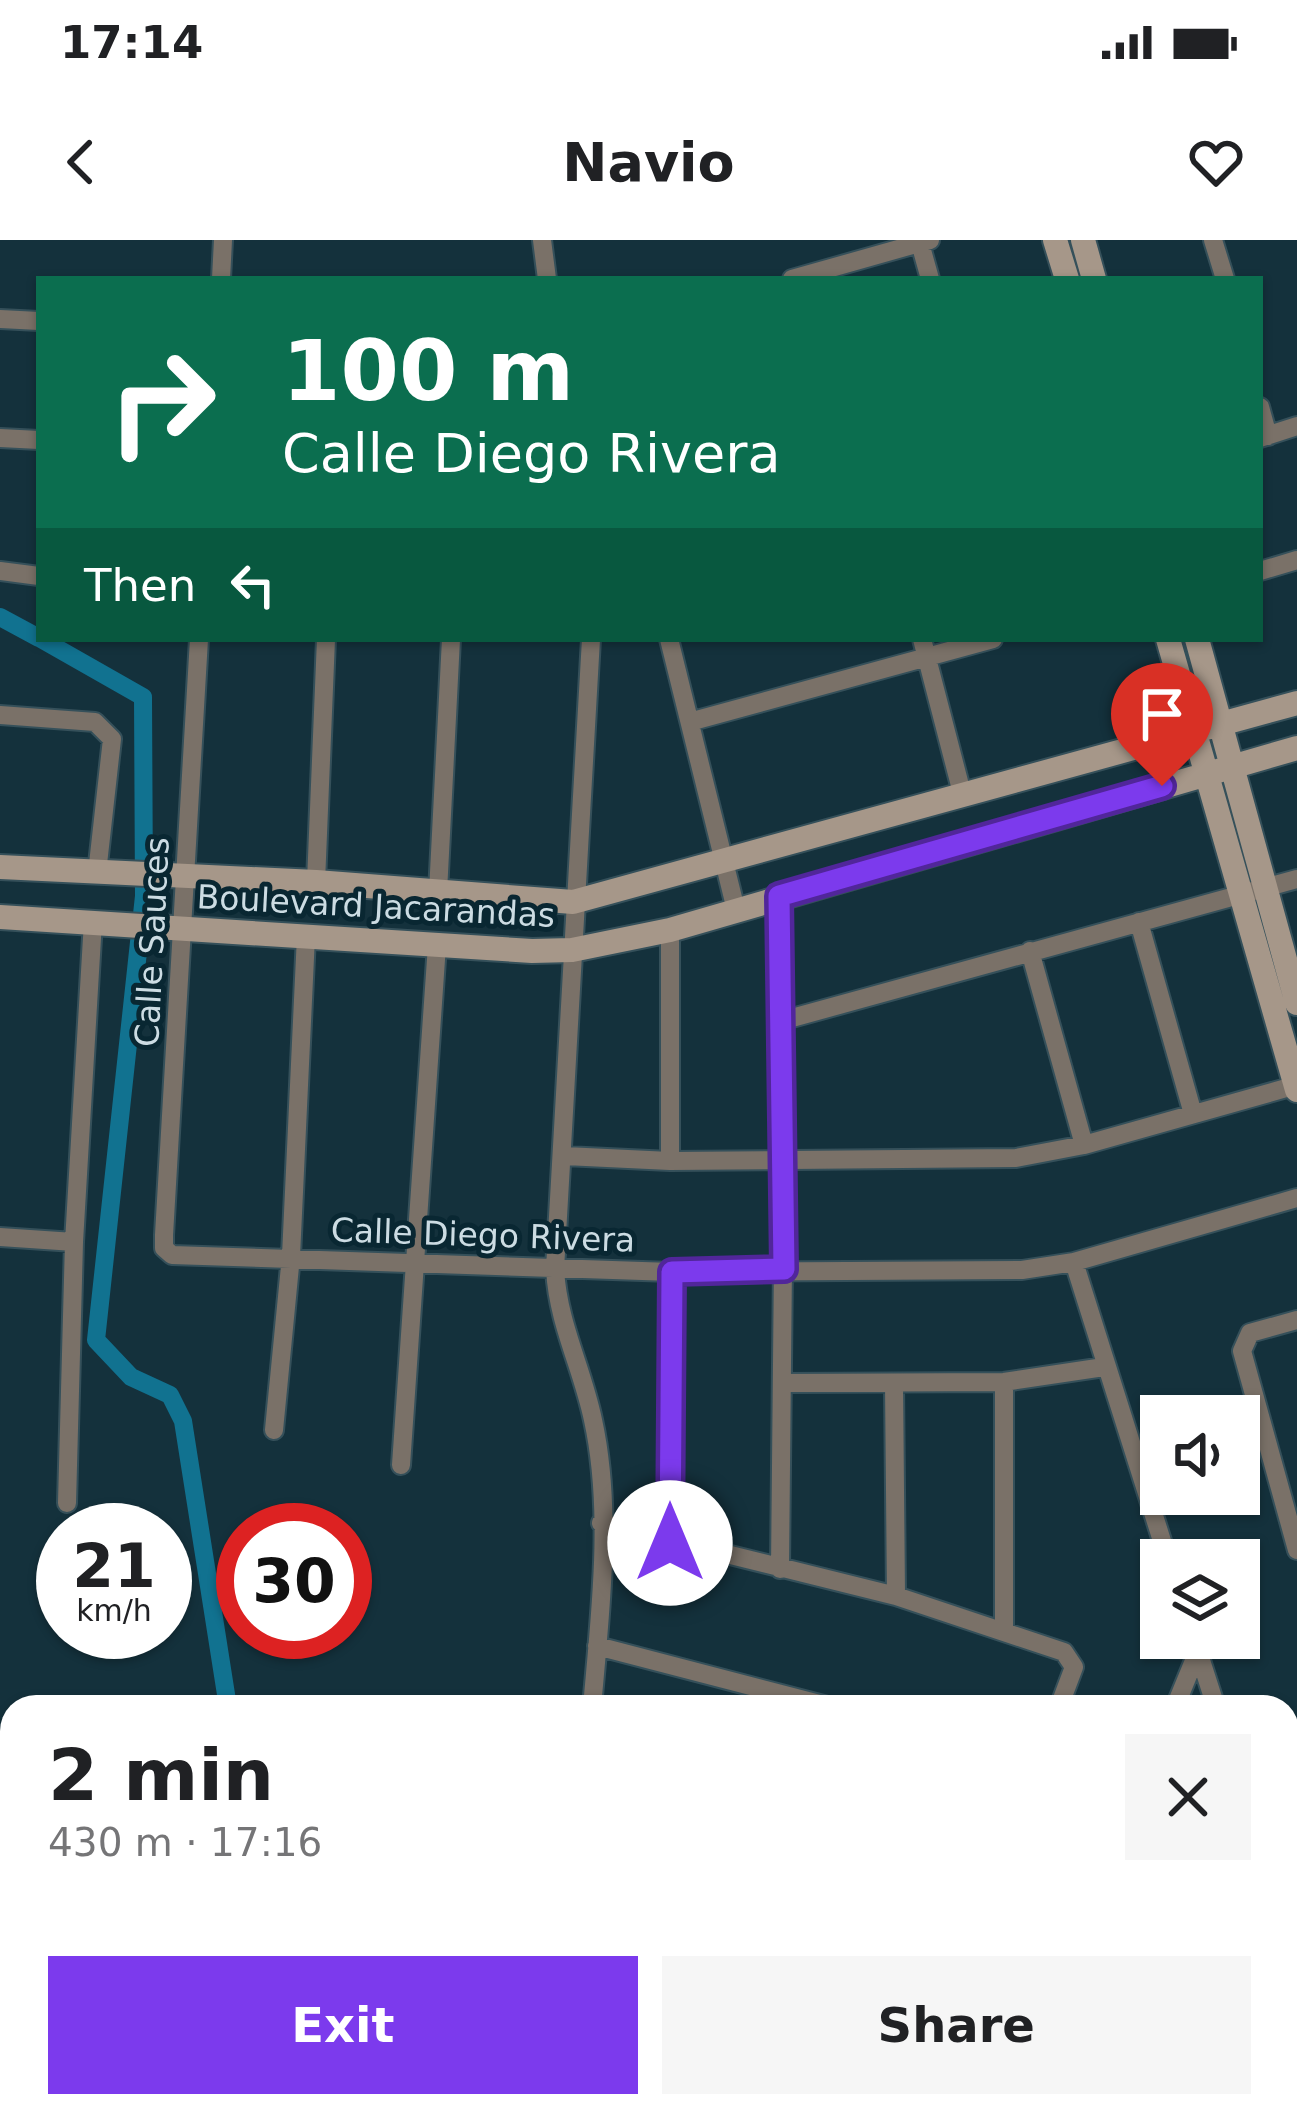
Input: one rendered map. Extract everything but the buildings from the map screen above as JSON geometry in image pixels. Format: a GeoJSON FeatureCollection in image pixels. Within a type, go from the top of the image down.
{"type":"FeatureCollection","features":[{"type":"Feature","properties":{"kind":"main road"},"geometry":{"type":"LineString","coordinates":[[1055,240],[1065,276]]}},
{"type":"Feature","properties":{"kind":"main road"},"geometry":{"type":"LineString","coordinates":[[1083,240],[1093,276]]}},
{"type":"Feature","properties":{"kind":"main road"},"geometry":{"type":"LineString","coordinates":[[1169,642],[1204,774],[1297,1004]]}},
{"type":"Feature","properties":{"kind":"main road"},"geometry":{"type":"LineString","coordinates":[[1198,642],[1233,766],[1254,892],[1296,1087]]}},
{"type":"Feature","properties":{"kind":"main road","name":"Boulevard Jacarandas"},"geometry":{"type":"LineString","coordinates":[[0,867],[316,882],[573,902],[1297,704]]}},
{"type":"Feature","properties":{"kind":"main road","name":"Boulevard Jacarandas"},"geometry":{"type":"LineString","coordinates":[[0,917],[572,950],[670,930],[1297,748]]}},
{"type":"Feature","properties":{"kind":"street"},"geometry":{"type":"LineString","coordinates":[[221,276],[223,240]]}},
{"type":"Feature","properties":{"kind":"street"},"geometry":{"type":"LineString","coordinates":[[542,240],[547,276]]}},
{"type":"Feature","properties":{"kind":"street"},"geometry":{"type":"LineString","coordinates":[[1213,240],[1224,276]]}},
{"type":"Feature","properties":{"kind":"street"},"geometry":{"type":"LineString","coordinates":[[802,276],[925,241],[930,276]]}},
{"type":"Feature","properties":{"kind":"street"},"geometry":{"type":"LineString","coordinates":[[0,319],[36,321]]}},
{"type":"Feature","properties":{"kind":"street"},"geometry":{"type":"LineString","coordinates":[[1264,437],[1297,426]]}},
{"type":"Feature","properties":{"kind":"street"},"geometry":{"type":"LineString","coordinates":[[0,438],[36,440]]}},
{"type":"Feature","properties":{"kind":"street"},"geometry":{"type":"LineString","coordinates":[[1263,570],[1297,560]]}},
{"type":"Feature","properties":{"kind":"street"},"geometry":{"type":"LineString","coordinates":[[0,571],[36,575]]}},
{"type":"Feature","properties":{"kind":"street","name":"Calle Sauces"},"geometry":{"type":"LineString","coordinates":[[164,1247],[200,642]]}},
{"type":"Feature","properties":{"kind":"street"},"geometry":{"type":"LineString","coordinates":[[316,882],[326,642]]}},
{"type":"Feature","properties":{"kind":"street"},"geometry":{"type":"LineString","coordinates":[[438,892],[451,642]]}},
{"type":"Feature","properties":{"kind":"street"},"geometry":{"type":"LineString","coordinates":[[591,642],[573,902],[565,1156],[554,1269],[557,1312],[594,1424],[601,1523],[593,1695]]}},
{"type":"Feature","properties":{"kind":"street"},"geometry":{"type":"LineString","coordinates":[[670,642],[736,910]]}},
{"type":"Feature","properties":{"kind":"street"},"geometry":{"type":"LineString","coordinates":[[693,721],[924,647],[967,642]]}},
{"type":"Feature","properties":{"kind":"street"},"geometry":{"type":"LineString","coordinates":[[924,647],[963,797]]}},
{"type":"Feature","properties":{"kind":"street"},"geometry":{"type":"LineString","coordinates":[[0,715],[95,722],[107,728],[112,739],[97,873]]}},
{"type":"Feature","properties":{"kind":"street"},"geometry":{"type":"LineString","coordinates":[[781,1021],[1297,879]]}},
{"type":"Feature","properties":{"kind":"street"},"geometry":{"type":"LineString","coordinates":[[779,896],[784,1160],[780,1569]]}},
{"type":"Feature","properties":{"kind":"street"},"geometry":{"type":"LineString","coordinates":[[67,1503],[74,1242],[93,922]]}},
{"type":"Feature","properties":{"kind":"street"},"geometry":{"type":"LineString","coordinates":[[1139,922],[1193,1114]]}},
{"type":"Feature","properties":{"kind":"street"},"geometry":{"type":"LineString","coordinates":[[670,930],[670,1161]]}},
{"type":"Feature","properties":{"kind":"street"},"geometry":{"type":"LineString","coordinates":[[274,1430],[291,1256],[306,935]]}},
{"type":"Feature","properties":{"kind":"street"},"geometry":{"type":"LineString","coordinates":[[401,1465],[437,945]]}},
{"type":"Feature","properties":{"kind":"street"},"geometry":{"type":"LineString","coordinates":[[1030,951],[1084,1145]]}},
{"type":"Feature","properties":{"kind":"street"},"geometry":{"type":"LineString","coordinates":[[565,1156],[670,1161],[1016,1158],[1084,1145],[1296,1087]]}},
{"type":"Feature","properties":{"kind":"street","name":"Calle Diego Rivera"},"geometry":{"type":"LineString","coordinates":[[164,1247],[172,1255],[554,1269],[1022,1270],[1074,1262],[1297,1198]]}},
{"type":"Feature","properties":{"kind":"street"},"geometry":{"type":"LineString","coordinates":[[0,1237],[74,1242]]}},
{"type":"Feature","properties":{"kind":"street"},"geometry":{"type":"LineString","coordinates":[[1074,1262],[1161,1539]]}},
{"type":"Feature","properties":{"kind":"street"},"geometry":{"type":"LineString","coordinates":[[670,1543],[672,1272]]}},
{"type":"Feature","properties":{"kind":"street"},"geometry":{"type":"LineString","coordinates":[[1297,1320],[1250,1333],[1243,1340],[1297,1550]]}},
{"type":"Feature","properties":{"kind":"street"},"geometry":{"type":"LineString","coordinates":[[782,1383],[1004,1382],[1104,1367]]}},
{"type":"Feature","properties":{"kind":"street"},"geometry":{"type":"LineString","coordinates":[[1004,1382],[1004,1630]]}},
{"type":"Feature","properties":{"kind":"street"},"geometry":{"type":"LineString","coordinates":[[894,1383],[896,1597]]}},
{"type":"Feature","properties":{"kind":"street"},"geometry":{"type":"LineString","coordinates":[[601,1523],[896,1597],[1004,1630],[1072,1660],[1062,1695]]}},
{"type":"Feature","properties":{"kind":"street"},"geometry":{"type":"LineString","coordinates":[[597,1646],[785,1695]]}},
{"type":"Feature","properties":{"kind":"street"},"geometry":{"type":"LineString","coordinates":[[1179,1695],[1191,1659]]}},
{"type":"Feature","properties":{"kind":"street"},"geometry":{"type":"LineString","coordinates":[[1201,1659],[1212,1695]]}},
{"type":"Feature","properties":{"kind":"waterway"},"geometry":{"type":"LineString","coordinates":[[0,617],[36,636]]}},
{"type":"Feature","properties":{"kind":"waterway"},"geometry":{"type":"LineString","coordinates":[[46,642],[143,697],[144,896],[96,1340],[131,1377],[170,1395],[183,1421],[226,1695]]}},
{"type":"Feature","properties":{"kind":"route"},"geometry":{"type":"LineString","coordinates":[[670,1543],[672,1272],[784,1269],[779,896],[1162,786]]}}]}
